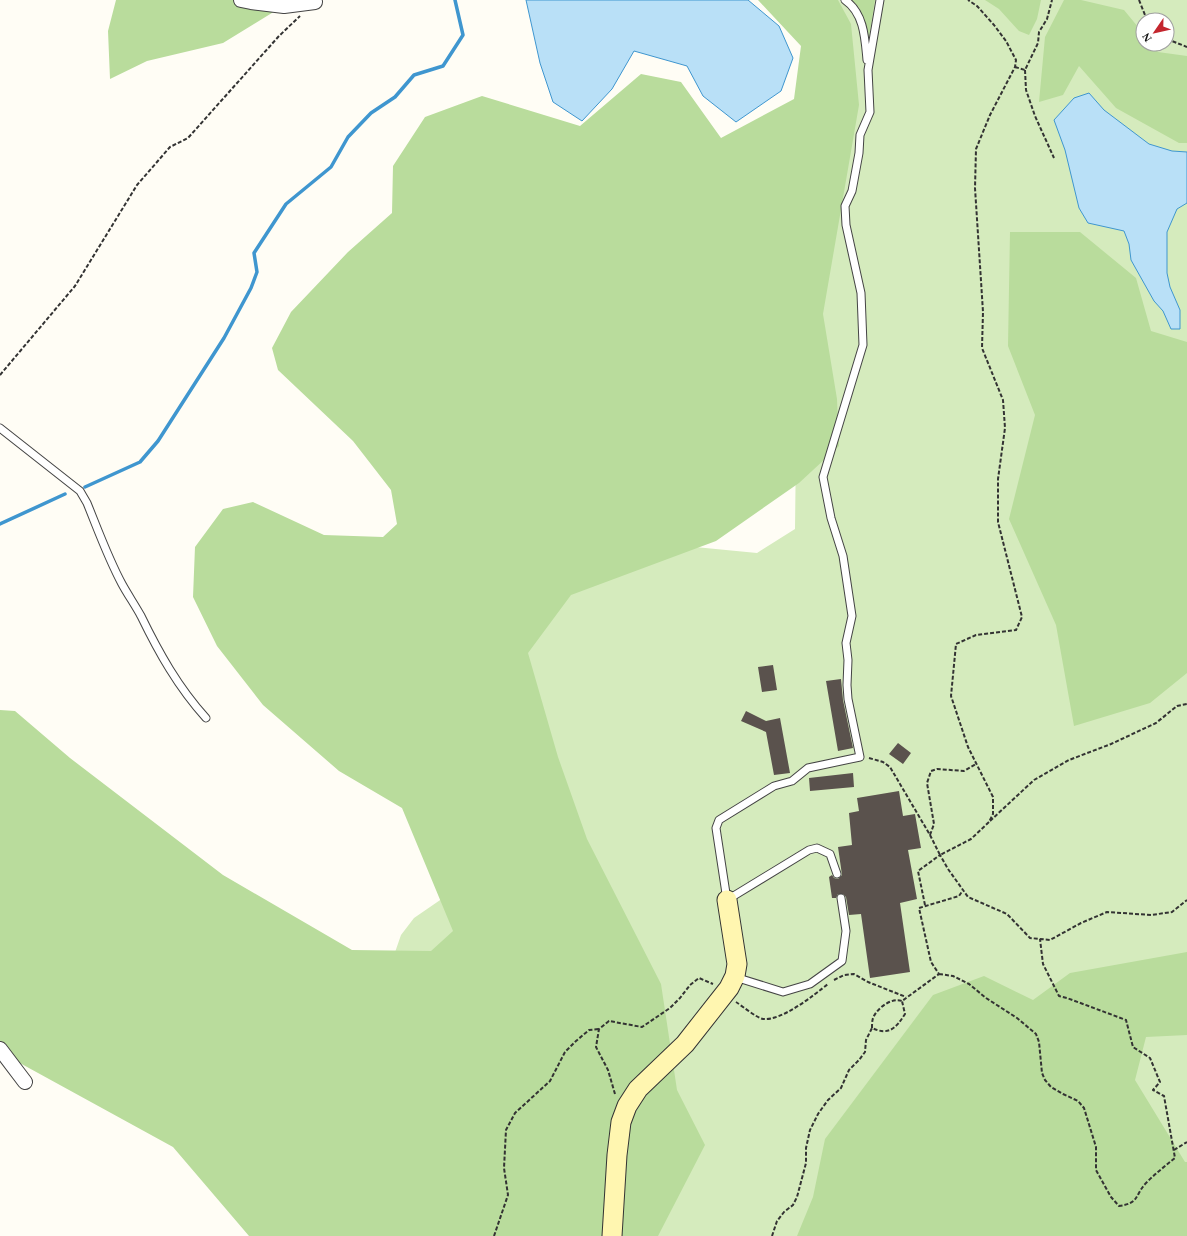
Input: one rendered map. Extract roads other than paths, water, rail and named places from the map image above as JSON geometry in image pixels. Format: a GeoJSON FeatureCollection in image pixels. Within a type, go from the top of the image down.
{"type":"FeatureCollection","features":[{"type":"Feature","properties":{"kind":"street"},"geometry":{"type":"LineString","coordinates":[[241,0],[284,6],[315,2]]}},
{"type":"Feature","properties":{"kind":"street"},"geometry":{"type":"LineString","coordinates":[[612,1236],[621,1122],[627,1106],[638,1089],[686,1044],[729,988],[735,976],[737,964],[727,900]]}},
{"type":"Feature","properties":{"kind":"street"},"geometry":{"type":"LineString","coordinates":[[0,1049],[25,1082]]}},
{"type":"Feature","properties":{"kind":"lane"},"geometry":{"type":"LineString","coordinates":[[837,874],[830,854],[817,848],[809,850],[727,900],[716,828],[719,820],[774,786],[792,781],[808,768],[860,757],[848,699],[847,685],[848,660],[846,643],[852,616],[843,556],[830,518],[823,477],[863,345],[861,293],[846,225],[845,206],[852,191],[859,153],[860,135],[870,112],[868,70],[866,43],[861,19],[851,4],[846,0]]}},
{"type":"Feature","properties":{"kind":"lane"},"geometry":{"type":"LineString","coordinates":[[868,70],[880,0]]}},
{"type":"Feature","properties":{"kind":"lane"},"geometry":{"type":"LineString","coordinates":[[0,428],[80,491],[87,503],[122,584],[156,645],[163,661],[190,701],[206,718]]}},
{"type":"Feature","properties":{"kind":"lane"},"geometry":{"type":"LineString","coordinates":[[735,976],[783,992],[810,984],[833,968],[842,961],[846,931],[841,898]]}},
{"type":"Feature","properties":{"kind":"water"},"geometry":{"type":"Polygon","coordinates":[[[526,0],[748,0],[779,26],[793,58],[781,91],[736,122],[703,96],[687,66],[634,51],[612,89],[582,121],[553,102],[540,63],[526,0]]]}},
{"type":"Feature","properties":{"kind":"water"},"geometry":{"type":"Polygon","coordinates":[[[1089,93],[1104,110],[1149,144],[1172,151],[1187,152],[1187,203],[1177,209],[1167,232],[1167,273],[1170,287],[1180,310],[1180,329],[1171,329],[1163,311],[1154,301],[1131,260],[1129,244],[1124,231],[1088,223],[1079,208],[1065,150],[1054,120],[1074,98],[1089,93]]]}},
{"type":"Feature","properties":{"kind":"waterway"},"geometry":{"type":"LineString","coordinates":[[85,487],[140,462],[158,441],[224,338],[251,288],[257,272],[254,253],[286,204],[331,167],[348,137],[371,113],[395,97],[414,75],[443,66],[463,35],[455,0]]}},
{"type":"Feature","properties":{"kind":"waterway"},"geometry":{"type":"LineString","coordinates":[[0,524],[65,494]]}}]}
